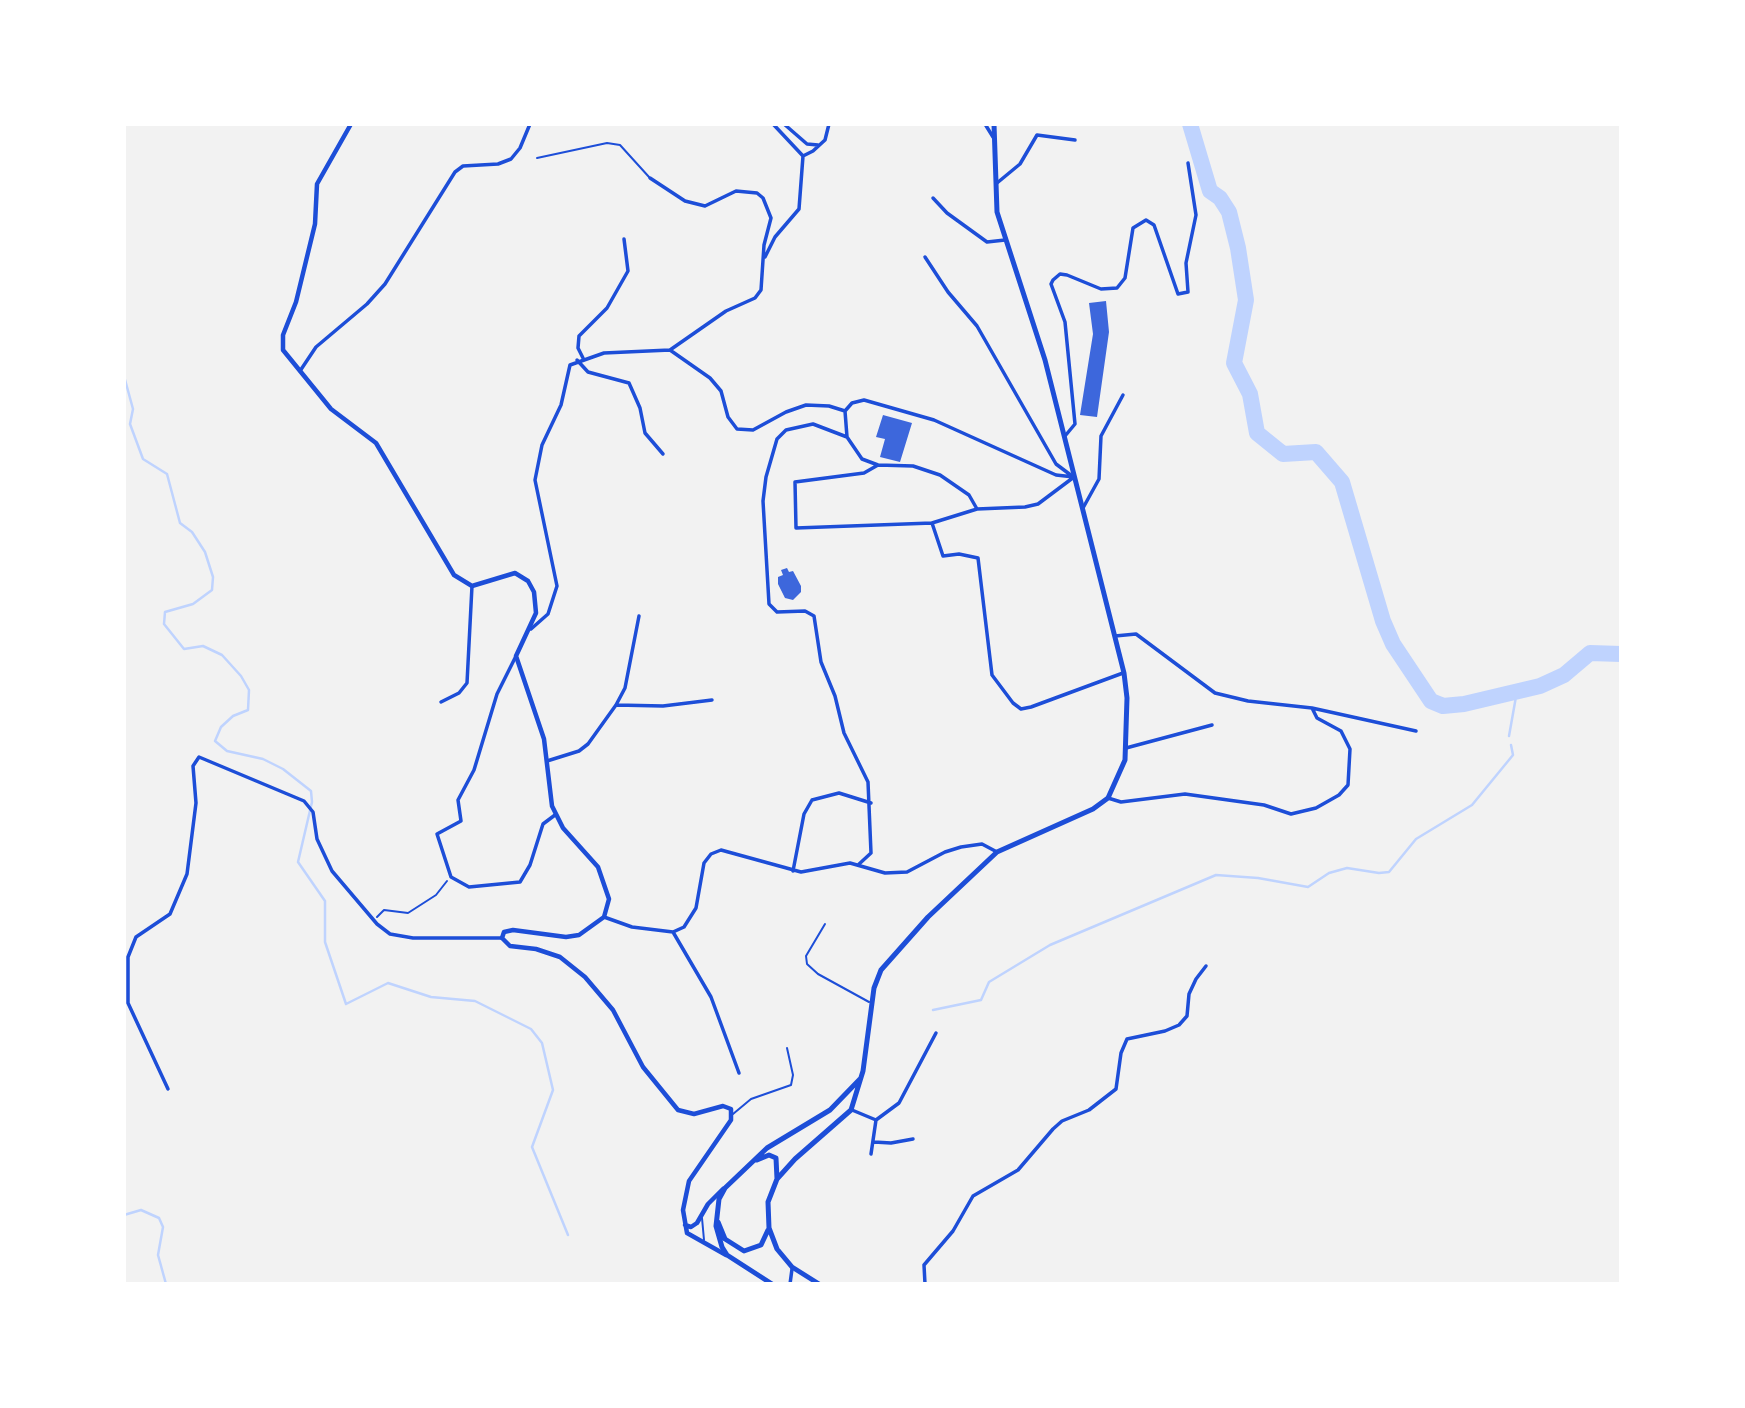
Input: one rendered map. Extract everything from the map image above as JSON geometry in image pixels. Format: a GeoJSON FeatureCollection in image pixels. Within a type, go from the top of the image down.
{"type":"FeatureCollection","features":[{"type":"Feature","properties":{"kind":"main road"},"geometry":{"type":"LineString","coordinates":[[819,1284],[792,1268],[777,1249],[769,1228],[768,1202],[778,1179],[803,1151],[851,1110],[862,1077],[871,1004],[881,970],[893,953],[997,852],[1093,809],[1108,798],[1118,781],[1126,748],[1124,673],[1045,360],[1005,240],[994,188],[994,124]]}},
{"type":"Feature","properties":{"kind":"main road"},"geometry":{"type":"LineString","coordinates":[[772,1284],[727,1255],[717,1234],[716,1216],[725,1188],[779,1139],[836,1105],[862,1077]]}},
{"type":"Feature","properties":{"kind":"main road"},"geometry":{"type":"LineString","coordinates":[[754,1161],[769,1155],[776,1158],[778,1179]]}},
{"type":"Feature","properties":{"kind":"main road"},"geometry":{"type":"LineString","coordinates":[[716,1216],[725,1239],[744,1251],[761,1245],[769,1228]]}},
{"type":"Feature","properties":{"kind":"street"},"geometry":{"type":"LineString","coordinates":[[351,124],[317,184],[315,224],[296,302],[283,335],[283,351],[331,409],[376,443],[454,575],[472,586],[515,573],[522,575],[528,581],[536,603],[531,629],[497,694],[474,770],[458,800],[461,821],[437,834],[451,877],[469,887],[520,882],[530,865],[543,824],[555,815]]}},
{"type":"Feature","properties":{"kind":"street"},"geometry":{"type":"LineString","coordinates":[[299,372],[316,347],[367,304],[385,284],[455,172],[463,166],[498,164],[511,159],[520,148],[530,124]]}},
{"type":"Feature","properties":{"kind":"street"},"geometry":{"type":"LineString","coordinates":[[764,260],[775,237],[799,209],[803,156],[773,124]]}},
{"type":"Feature","properties":{"kind":"street"},"geometry":{"type":"LineString","coordinates":[[785,124],[807,144],[818,145]]}},
{"type":"Feature","properties":{"kind":"street"},"geometry":{"type":"LineString","coordinates":[[803,156],[825,140],[829,124]]}},
{"type":"Feature","properties":{"kind":"street"},"geometry":{"type":"LineString","coordinates":[[985,124],[993,137]]}},
{"type":"Feature","properties":{"kind":"street"},"geometry":{"type":"LineString","coordinates":[[994,188],[1020,164],[1037,135],[1076,141]]}},
{"type":"Feature","properties":{"kind":"street"},"geometry":{"type":"LineString","coordinates":[[1065,436],[1076,424],[1065,322],[1051,284],[1052,279],[1060,274],[1101,289],[1117,288],[1125,278],[1133,228],[1146,220],[1154,225],[1178,294],[1188,292],[1186,263],[1196,215],[1188,163]]}},
{"type":"Feature","properties":{"kind":"street"},"geometry":{"type":"LineString","coordinates":[[531,629],[548,614],[557,586],[535,480],[542,445],[561,405],[570,365],[577,360],[609,352],[670,351],[726,312],[755,298],[761,290],[772,218],[769,208],[757,193],[736,191],[705,206],[685,201],[650,178]]}},
{"type":"Feature","properties":{"kind":"street"},"geometry":{"type":"LineString","coordinates":[[933,198],[947,213],[987,242],[1005,240]]}},
{"type":"Feature","properties":{"kind":"street"},"geometry":{"type":"LineString","coordinates":[[583,359],[578,348],[579,336],[607,308],[628,271],[624,239]]}},
{"type":"Feature","properties":{"kind":"street"},"geometry":{"type":"LineString","coordinates":[[925,257],[948,292],[976,326],[1056,464],[1074,477]]}},
{"type":"Feature","properties":{"kind":"street"},"geometry":{"type":"LineString","coordinates":[[670,351],[710,378],[721,391],[728,417],[737,429],[753,430],[786,412],[806,405],[830,406],[845,411]]}},
{"type":"Feature","properties":{"kind":"street"},"geometry":{"type":"LineString","coordinates":[[577,360],[588,372],[606,374],[629,383],[638,400],[645,433],[663,454]]}},
{"type":"Feature","properties":{"kind":"street"},"geometry":{"type":"LineString","coordinates":[[1082,509],[1097,488],[1101,436],[1123,395]]}},
{"type":"Feature","properties":{"kind":"street"},"geometry":{"type":"LineString","coordinates":[[846,437],[845,411],[852,403],[863,400],[934,420],[1056,475],[1074,477]]}},
{"type":"Feature","properties":{"kind":"street"},"geometry":{"type":"LineString","coordinates":[[858,865],[871,853],[871,803],[868,782],[844,733],[835,696],[821,662],[817,627],[810,612],[777,612],[769,604],[763,501],[766,477],[777,439],[786,430],[813,424],[846,437],[862,459],[878,465],[914,466],[932,471],[962,490],[977,509]]}},
{"type":"Feature","properties":{"kind":"street"},"geometry":{"type":"LineString","coordinates":[[878,465],[864,473],[794,482],[796,528],[932,523],[977,509],[1038,504],[1074,477]]}},
{"type":"Feature","properties":{"kind":"street"},"geometry":{"type":"LineString","coordinates":[[932,523],[943,556],[959,554],[978,558],[992,675],[1013,703],[1021,709],[1031,707],[1124,673]]}},
{"type":"Feature","properties":{"kind":"street"},"geometry":{"type":"LineString","coordinates":[[441,702],[459,693],[467,683],[472,586]]}},
{"type":"Feature","properties":{"kind":"street"},"geometry":{"type":"LineString","coordinates":[[547,761],[582,749],[616,705],[625,688],[639,616]]}},
{"type":"Feature","properties":{"kind":"street"},"geometry":{"type":"LineString","coordinates":[[1115,636],[1136,634],[1215,693],[1248,701],[1312,708],[1416,731]]}},
{"type":"Feature","properties":{"kind":"street"},"geometry":{"type":"LineString","coordinates":[[502,938],[504,932],[513,930],[574,936],[587,931],[604,917],[609,899],[601,873],[555,815],[537,714],[516,656]]}},
{"type":"Feature","properties":{"kind":"street"},"geometry":{"type":"LineString","coordinates":[[616,705],[663,706],[712,700]]}},
{"type":"Feature","properties":{"kind":"street"},"geometry":{"type":"LineString","coordinates":[[1108,798],[1121,802],[1197,794],[1264,805],[1291,814],[1330,802],[1348,785],[1350,749],[1341,731],[1317,718],[1312,708]]}},
{"type":"Feature","properties":{"kind":"street"},"geometry":{"type":"LineString","coordinates":[[1126,748],[1212,725]]}},
{"type":"Feature","properties":{"kind":"street"},"geometry":{"type":"LineString","coordinates":[[168,1089],[128,1003],[128,957],[136,937],[170,914],[187,874],[193,850],[195,760],[204,758],[246,779],[304,801],[313,811],[317,839],[332,871],[377,924],[390,934],[413,938],[502,938],[510,946],[536,948],[560,957],[585,976],[613,1010],[643,1067],[678,1111],[694,1114],[723,1106],[731,1109],[733,1115],[690,1181],[683,1210],[684,1225],[691,1236],[727,1255]]}},
{"type":"Feature","properties":{"kind":"street"},"geometry":{"type":"LineString","coordinates":[[793,871],[804,814],[812,800],[839,793],[871,803]]}},
{"type":"Feature","properties":{"kind":"street"},"geometry":{"type":"LineString","coordinates":[[604,917],[632,927],[673,932],[689,923],[704,863],[716,852],[729,850],[793,871],[808,871],[841,863],[878,872],[901,873],[961,847],[982,844],[997,852]]}},
{"type":"Feature","properties":{"kind":"street"},"geometry":{"type":"LineString","coordinates":[[673,932],[711,997],[739,1073]]}},
{"type":"Feature","properties":{"kind":"street"},"geometry":{"type":"LineString","coordinates":[[925,1284],[925,1265],[953,1231],[973,1196],[1018,1170],[1062,1121],[1089,1110],[1115,1088],[1121,1053],[1127,1039],[1165,1031],[1179,1025],[1187,1016],[1189,994],[1206,965]]}},
{"type":"Feature","properties":{"kind":"street"},"geometry":{"type":"LineString","coordinates":[[871,1154],[876,1120],[899,1103],[936,1033]]}},
{"type":"Feature","properties":{"kind":"street"},"geometry":{"type":"LineString","coordinates":[[851,1110],[876,1120]]}},
{"type":"Feature","properties":{"kind":"street"},"geometry":{"type":"LineString","coordinates":[[874,1142],[891,1143],[913,1139]]}},
{"type":"Feature","properties":{"kind":"street"},"geometry":{"type":"LineString","coordinates":[[684,1225],[691,1227],[702,1217],[708,1204],[725,1188]]}},
{"type":"Feature","properties":{"kind":"street"},"geometry":{"type":"LineString","coordinates":[[790,1284],[792,1268]]}},
{"type":"Feature","properties":{"kind":"lane"},"geometry":{"type":"LineString","coordinates":[[537,158],[607,143],[620,145],[650,178]]}},
{"type":"Feature","properties":{"kind":"lane"},"geometry":{"type":"LineString","coordinates":[[825,924],[806,957],[807,964],[818,974],[871,1004]]}},
{"type":"Feature","properties":{"kind":"lane"},"geometry":{"type":"LineString","coordinates":[[733,1115],[751,1099],[791,1085],[793,1074],[787,1048]]}},
{"type":"Feature","properties":{"kind":"lane"},"geometry":{"type":"LineString","coordinates":[[702,1217],[706,1244]]}},
{"type":"Feature","properties":{"kind":"path"},"geometry":{"type":"LineString","coordinates":[[376,918],[384,910],[408,913],[436,895],[451,877]]}},
{"type":"Feature","properties":{"kind":"building"},"geometry":{"type":"Polygon","coordinates":[[[1106,301],[1109,332],[1097,417],[1080,415],[1093,334],[1089,303],[1106,301]]]}},
{"type":"Feature","properties":{"kind":"building"},"geometry":{"type":"Polygon","coordinates":[[[883,415],[912,423],[900,462],[880,457],[885,439],[876,437],[883,415]]]}},
{"type":"Feature","properties":{"kind":"building"},"geometry":{"type":"Polygon","coordinates":[[[787,568],[789,572],[793,571],[801,586],[801,592],[793,600],[785,598],[778,584],[778,577],[783,575],[781,570],[787,568]]]}},
{"type":"Feature","properties":{"kind":"waterway"},"geometry":{"type":"LineString","coordinates":[[1190,124],[1210,191],[1220,198],[1229,212],[1238,248],[1246,300],[1234,363],[1250,394],[1257,433],[1283,454],[1316,452],[1342,482],[1383,621],[1393,644],[1431,701],[1443,706],[1464,704],[1540,686],[1564,675],[1590,653],[1621,654]]}},
{"type":"Feature","properties":{"kind":"waterway"},"geometry":{"type":"LineString","coordinates":[[124,376],[133,409],[130,424],[143,459],[167,474],[180,523],[192,532],[205,552],[213,577],[212,590],[193,604],[165,612],[164,624],[184,649],[203,646],[222,655],[241,676],[249,690],[248,710],[233,716],[221,727],[215,741],[227,751],[263,759],[283,769],[311,791],[312,802],[298,862],[325,901],[325,942],[346,1004],[388,983],[431,997],[475,1001],[531,1029],[542,1043],[553,1090],[532,1147],[568,1235]]}},
{"type":"Feature","properties":{"kind":"waterway"},"geometry":{"type":"LineString","coordinates":[[1509,736],[1517,691]]}},
{"type":"Feature","properties":{"kind":"waterway"},"geometry":{"type":"LineString","coordinates":[[933,1010],[981,1000],[989,982],[1050,945],[1216,875],[1258,878],[1308,887],[1329,873],[1347,868],[1389,872],[1416,839],[1472,805],[1513,755],[1511,745]]}},
{"type":"Feature","properties":{"kind":"waterway"},"geometry":{"type":"LineString","coordinates":[[124,1215],[141,1210],[159,1218],[163,1227],[158,1255],[166,1284]]}}]}
